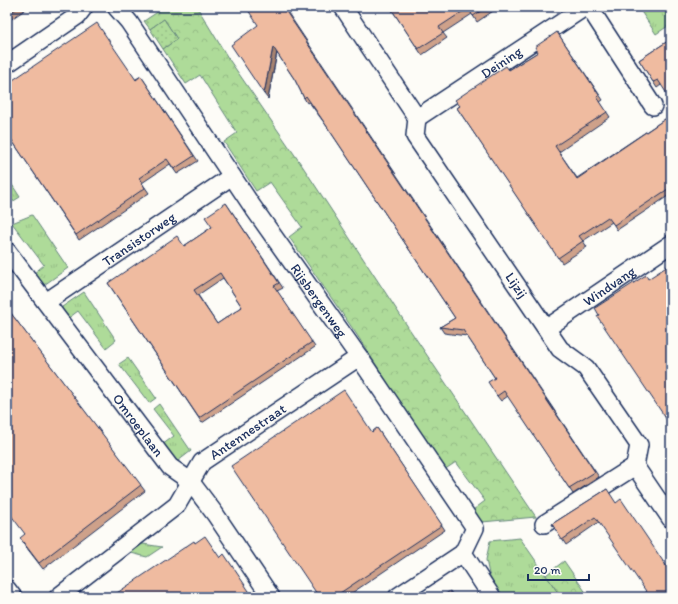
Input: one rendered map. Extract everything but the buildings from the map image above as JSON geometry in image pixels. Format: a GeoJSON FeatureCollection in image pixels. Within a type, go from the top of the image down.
{"type":"FeatureCollection","features":[{"type":"Feature","properties":{"kind":"street"},"geometry":{"type":"LineString","coordinates":[[7,64],[77,16],[84,7]]}},
{"type":"Feature","properties":{"kind":"street","name":"Rijsbergenweg"},"geometry":{"type":"LineString","coordinates":[[116,7],[129,22],[232,176],[359,357],[475,528],[463,553]]}},
{"type":"Feature","properties":{"kind":"street"},"geometry":{"type":"LineString","coordinates":[[343,7],[417,118]]}},
{"type":"Feature","properties":{"kind":"street","name":"Deining"},"geometry":{"type":"LineString","coordinates":[[417,118],[585,7]]}},
{"type":"Feature","properties":{"kind":"street"},"geometry":{"type":"LineString","coordinates":[[589,7],[653,106]]}},
{"type":"Feature","properties":{"kind":"street","name":"Lijzij"},"geometry":{"type":"LineString","coordinates":[[417,118],[416,136],[560,349],[586,368],[639,445],[635,466]]}},
{"type":"Feature","properties":{"kind":"street","name":"Transistorweg"},"geometry":{"type":"LineString","coordinates":[[46,302],[232,176]]}},
{"type":"Feature","properties":{"kind":"street","name":"Windvang"},"geometry":{"type":"LineString","coordinates":[[547,328],[671,244]]}},
{"type":"Feature","properties":{"kind":"street","name":"Omroeplaan"},"geometry":{"type":"LineString","coordinates":[[7,251],[170,467],[190,481],[215,514],[271,597]]}},
{"type":"Feature","properties":{"kind":"street","name":"Antennestraat"},"geometry":{"type":"LineString","coordinates":[[58,597],[177,505],[202,462],[359,357]]}},
{"type":"Feature","properties":{"kind":"street"},"geometry":{"type":"LineString","coordinates":[[544,524],[635,466],[671,519]]}},
{"type":"Feature","properties":{"kind":"street"},"geometry":{"type":"LineString","coordinates":[[397,597],[463,553],[492,597]]}},
{"type":"Feature","properties":{"kind":"street"},"geometry":{"type":"LineString","coordinates":[[7,589],[13,597]]}},
{"type":"Feature","properties":{"kind":"green space"},"geometry":{"type":"Polygon","coordinates":[[[165,7],[197,7],[228,58],[303,167],[410,330],[536,517],[482,522],[473,510],[485,501],[456,462],[444,470],[355,332],[289,237],[302,227],[270,182],[256,191],[224,142],[237,133],[200,75],[186,84],[163,49],[177,39],[164,19],[150,29],[144,21],[165,7]]]}},
{"type":"Feature","properties":{"kind":"green space"},"geometry":{"type":"Polygon","coordinates":[[[638,7],[671,7],[671,24],[656,34],[638,7]]]}},
{"type":"Feature","properties":{"kind":"green space"},"geometry":{"type":"Polygon","coordinates":[[[164,19],[177,39],[163,49],[150,29],[164,19]]]}},
{"type":"Feature","properties":{"kind":"green space"},"geometry":{"type":"Polygon","coordinates":[[[7,177],[20,197],[7,205],[7,177]]]}},
{"type":"Feature","properties":{"kind":"green space"},"geometry":{"type":"Polygon","coordinates":[[[32,215],[68,268],[44,285],[36,280],[33,274],[44,265],[12,223],[32,215]]]}},
{"type":"Feature","properties":{"kind":"green space"},"geometry":{"type":"Polygon","coordinates":[[[84,292],[116,340],[106,348],[78,311],[66,320],[63,313],[62,307],[84,292]]]}},
{"type":"Feature","properties":{"kind":"green space"},"geometry":{"type":"Polygon","coordinates":[[[128,358],[156,398],[149,403],[119,364],[128,358]]]}},
{"type":"Feature","properties":{"kind":"green space"},"geometry":{"type":"Polygon","coordinates":[[[159,404],[191,451],[178,461],[171,457],[162,445],[174,436],[153,409],[159,404]]]}},
{"type":"Feature","properties":{"kind":"green space"},"geometry":{"type":"Polygon","coordinates":[[[520,538],[561,597],[501,597],[489,574],[486,560],[490,541],[520,538]]]}},
{"type":"Feature","properties":{"kind":"green space"},"geometry":{"type":"Polygon","coordinates":[[[142,544],[162,547],[147,557],[131,553],[142,544]]]}},
{"type":"Feature","properties":{"kind":"green space"},"geometry":{"type":"Polygon","coordinates":[[[564,561],[589,597],[561,597],[546,575],[564,561]]]}}]}
